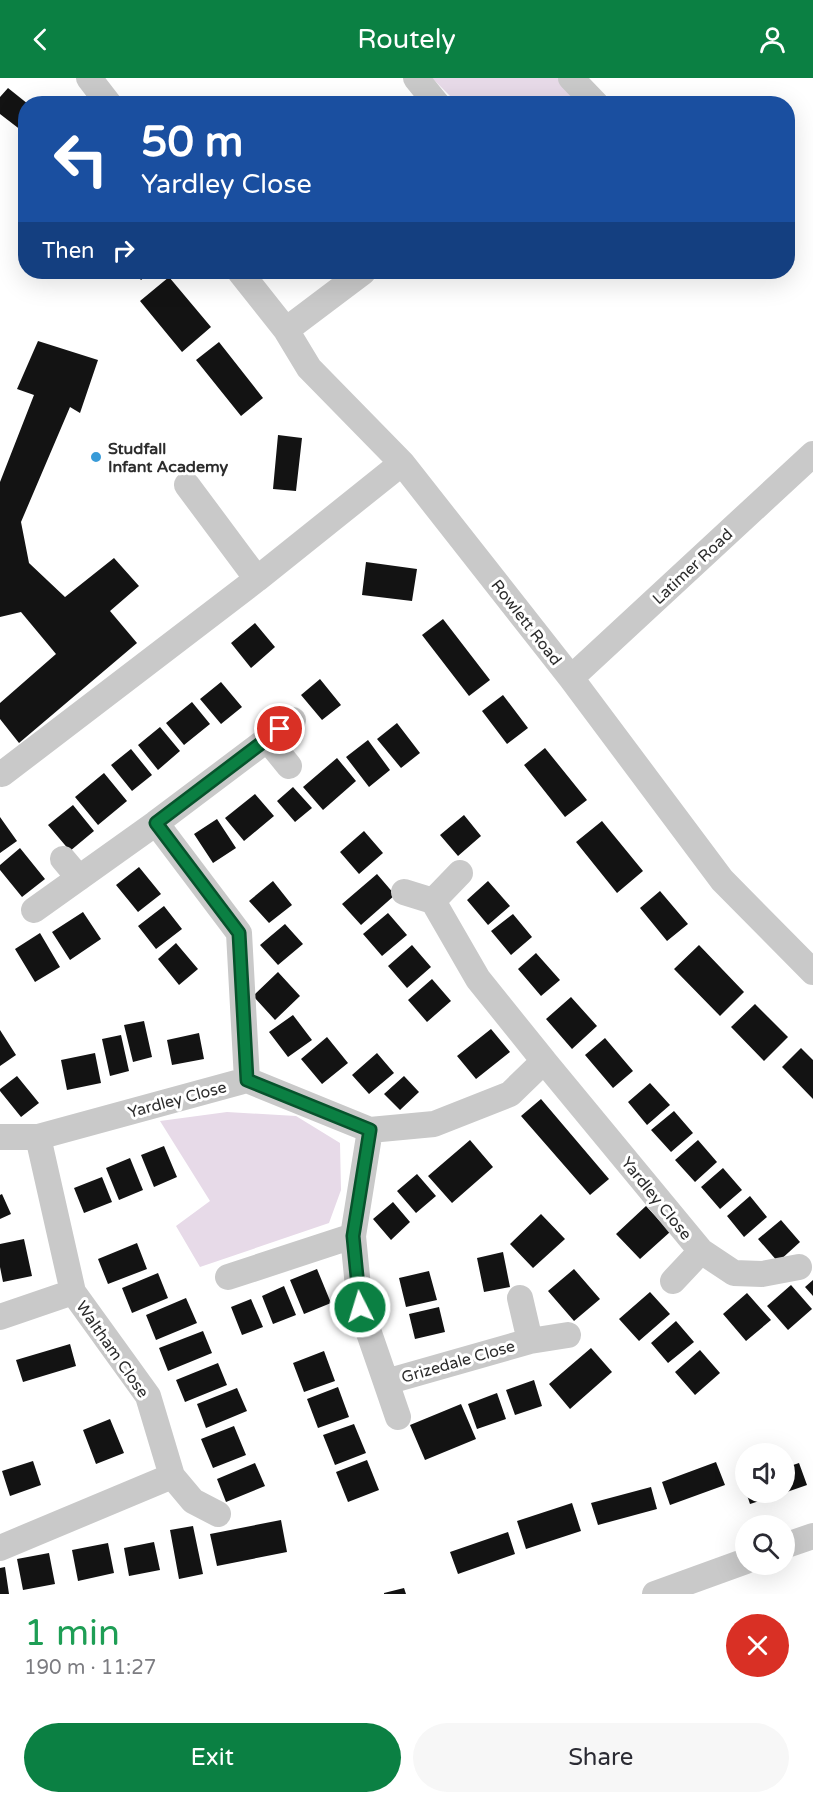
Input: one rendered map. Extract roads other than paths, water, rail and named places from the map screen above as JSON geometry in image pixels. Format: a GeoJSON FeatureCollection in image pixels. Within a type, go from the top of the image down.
{"type":"FeatureCollection","features":[{"type":"Feature","properties":{"kind":"street"},"geometry":{"type":"LineString","coordinates":[[89,78],[103,96]]}},
{"type":"Feature","properties":{"kind":"street"},"geometry":{"type":"LineString","coordinates":[[416,78],[431,96]]}},
{"type":"Feature","properties":{"kind":"street"},"geometry":{"type":"LineString","coordinates":[[571,78],[588,96]]}},
{"type":"Feature","properties":{"kind":"street","name":"Rowlett Road"},"geometry":{"type":"LineString","coordinates":[[246,279],[286,330],[309,368],[402,463],[571,678],[722,880],[813,972]]}},
{"type":"Feature","properties":{"kind":"street"},"geometry":{"type":"LineString","coordinates":[[286,330],[354,279]]}},
{"type":"Feature","properties":{"kind":"street","name":"Latimer Road"},"geometry":{"type":"LineString","coordinates":[[571,678],[813,453]]}},
{"type":"Feature","properties":{"kind":"street"},"geometry":{"type":"LineString","coordinates":[[0,772],[2,774],[257,579],[402,463]]}},
{"type":"Feature","properties":{"kind":"street"},"geometry":{"type":"LineString","coordinates":[[187,485],[257,579]]}},
{"type":"Feature","properties":{"kind":"street"},"geometry":{"type":"LineString","coordinates":[[34,910],[71,868],[156,823],[293,720]]}},
{"type":"Feature","properties":{"kind":"street"},"geometry":{"type":"LineString","coordinates":[[267,739],[289,766]]}},
{"type":"Feature","properties":{"kind":"street"},"geometry":{"type":"LineString","coordinates":[[156,823],[239,933],[247,1080]]}},
{"type":"Feature","properties":{"kind":"street"},"geometry":{"type":"LineString","coordinates":[[404,891],[434,901],[460,873]]}},
{"type":"Feature","properties":{"kind":"street","name":"Yardley Close"},"geometry":{"type":"LineString","coordinates":[[434,901],[478,979],[701,1251],[734,1273],[762,1274],[799,1267]]}},
{"type":"Feature","properties":{"kind":"street","name":"Yardley Close"},"geometry":{"type":"LineString","coordinates":[[0,1137],[38,1137],[247,1080],[370,1130],[434,1124],[510,1094],[544,1061]]}},
{"type":"Feature","properties":{"kind":"street","name":"Grizedale Close"},"geometry":{"type":"LineString","coordinates":[[370,1130],[353,1236],[360,1307],[398,1417]]}},
{"type":"Feature","properties":{"kind":"street","name":"Waltham Close"},"geometry":{"type":"LineString","coordinates":[[38,1137],[73,1292],[148,1396],[172,1476],[193,1501],[218,1514]]}},
{"type":"Feature","properties":{"kind":"street"},"geometry":{"type":"LineString","coordinates":[[228,1277],[353,1236]]}},
{"type":"Feature","properties":{"kind":"street","name":"Yardley Close"},"geometry":{"type":"LineString","coordinates":[[673,1281],[701,1251]]}},
{"type":"Feature","properties":{"kind":"street","name":"Waltham Close"},"geometry":{"type":"LineString","coordinates":[[0,1317],[73,1292]]}},
{"type":"Feature","properties":{"kind":"street","name":"Grizedale Close"},"geometry":{"type":"LineString","coordinates":[[520,1298],[530,1341]]}},
{"type":"Feature","properties":{"kind":"street","name":"Grizedale Close"},"geometry":{"type":"LineString","coordinates":[[386,1382],[530,1341],[568,1335]]}},
{"type":"Feature","properties":{"kind":"street"},"geometry":{"type":"LineString","coordinates":[[0,1548],[172,1476]]}},
{"type":"Feature","properties":{"kind":"street"},"geometry":{"type":"LineString","coordinates":[[795,1542],[813,1536]]}},
{"type":"Feature","properties":{"kind":"street"},"geometry":{"type":"LineString","coordinates":[[655,1594],[735,1565]]}},
{"type":"Feature","properties":{"kind":"place","name":"Studfall Infant Academy"},"geometry":{"type":"Point","coordinates":[96,457]}}]}
